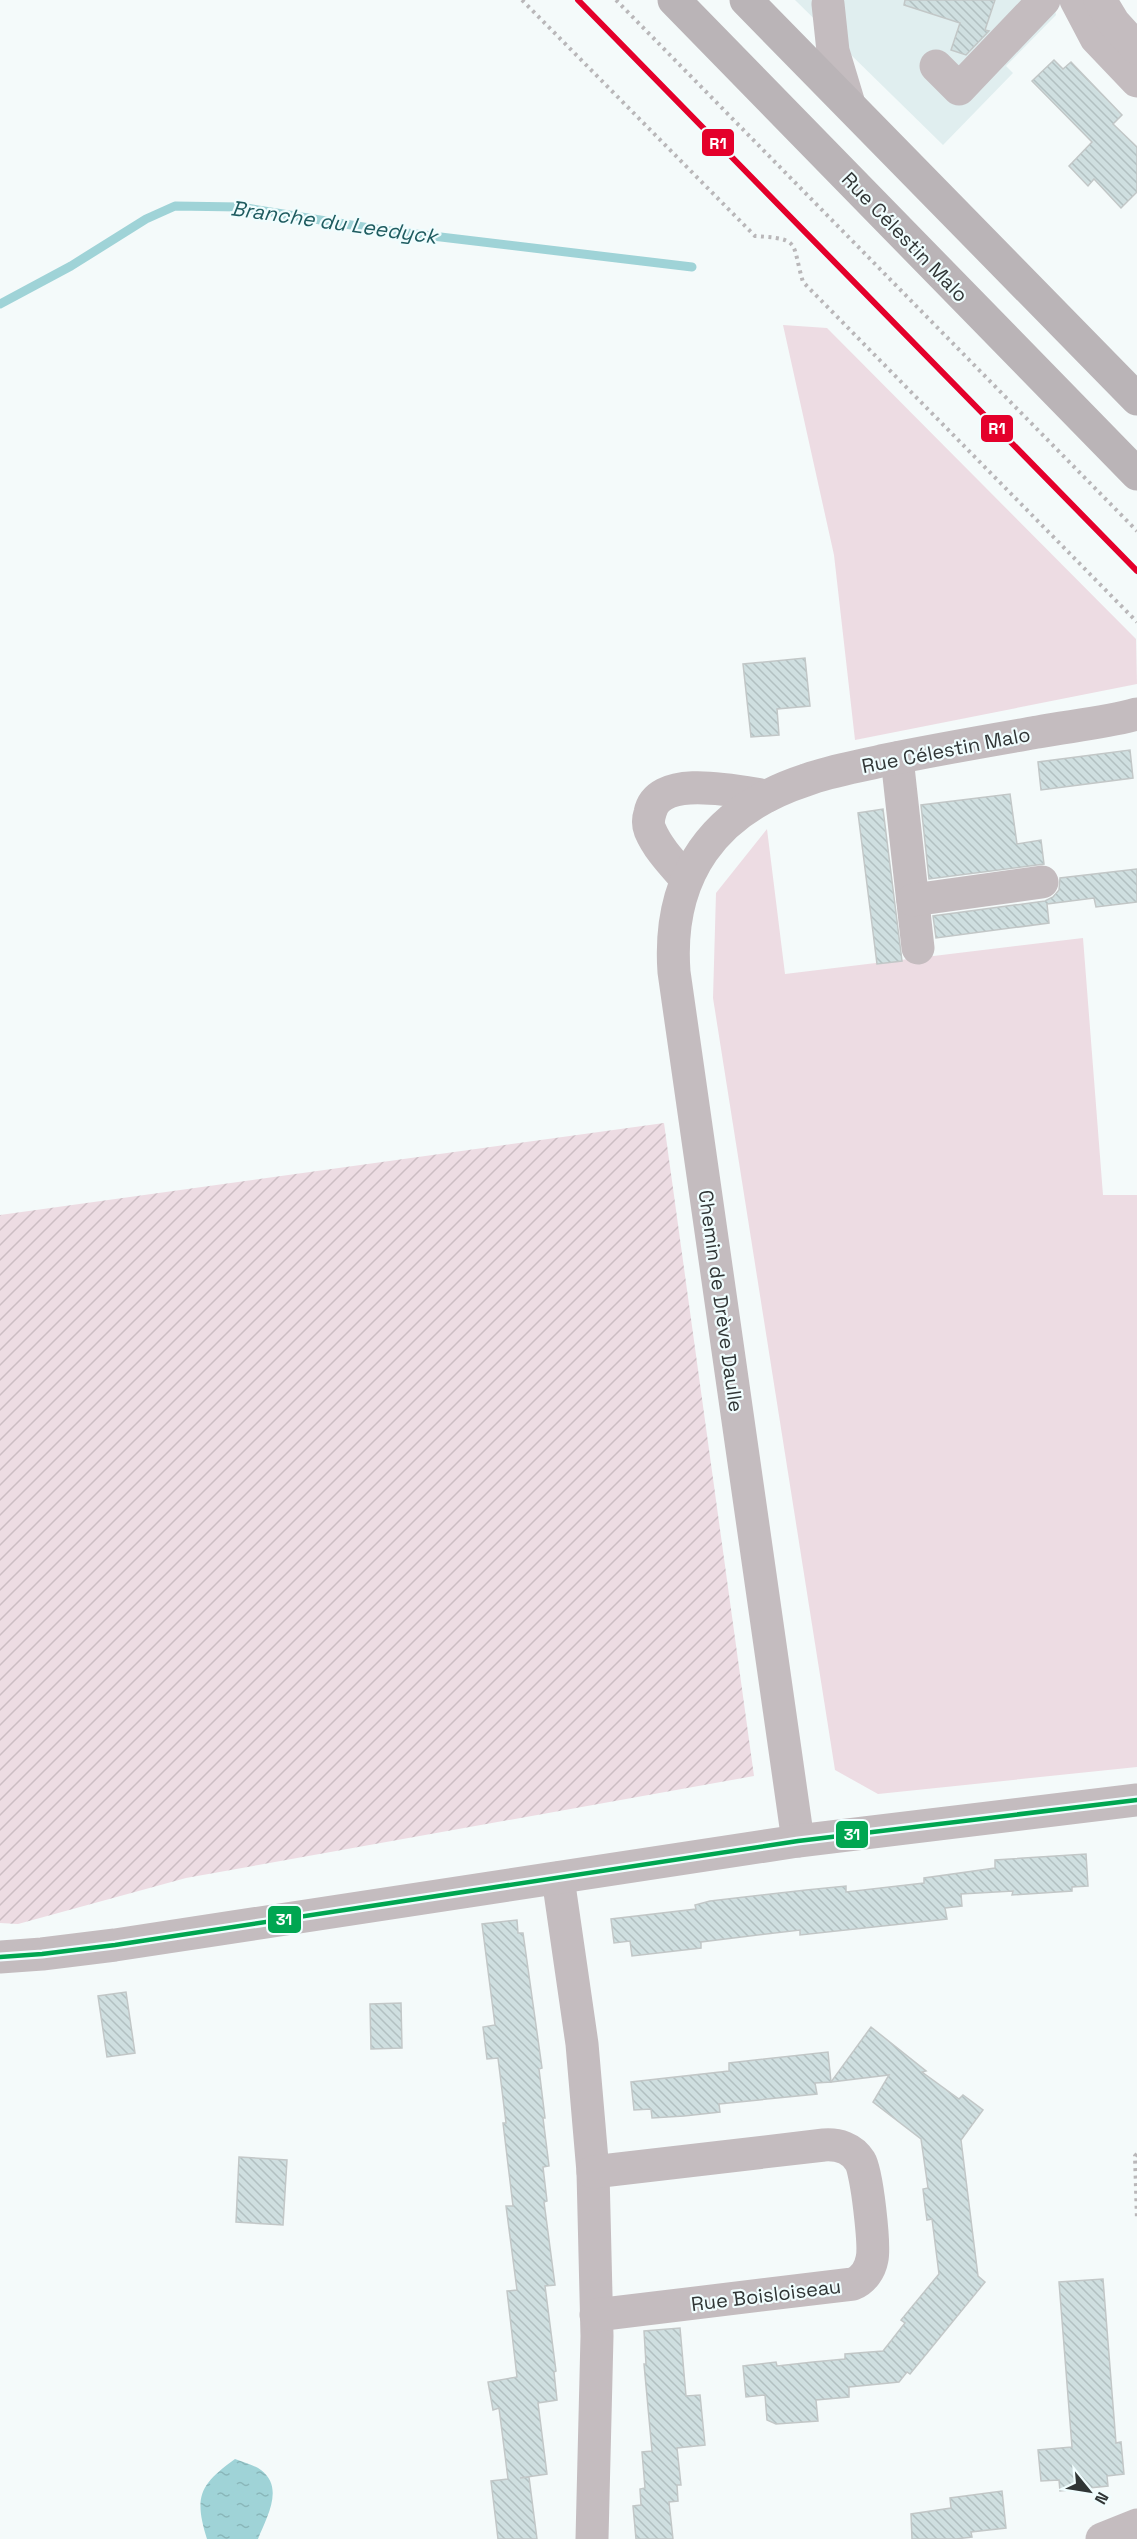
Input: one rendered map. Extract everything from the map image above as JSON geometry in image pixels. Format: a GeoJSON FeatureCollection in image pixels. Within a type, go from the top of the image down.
{"type":"FeatureCollection","features":[{"type":"Feature","properties":{"kind":"main road","name":"Rue Célestin Malo"},"geometry":{"type":"LineString","coordinates":[[674,0],[1137,474]]}},
{"type":"Feature","properties":{"kind":"main road"},"geometry":{"type":"LineString","coordinates":[[746,0],[1137,399]]}},
{"type":"Feature","properties":{"kind":"street"},"geometry":{"type":"LineString","coordinates":[[936,66],[959,89],[1044,0]]}},
{"type":"Feature","properties":{"kind":"street"},"geometry":{"type":"LineString","coordinates":[[1076,0],[1096,38],[1137,81]]}},
{"type":"Feature","properties":{"kind":"street"},"geometry":{"type":"LineString","coordinates":[[1100,0],[1114,23],[1137,48]]}},
{"type":"Feature","properties":{"kind":"street"},"geometry":{"type":"LineString","coordinates":[[828,4],[833,51],[849,104]]}},
{"type":"Feature","properties":{"kind":"street","name":"Rue Célestin Malo"},"geometry":{"type":"LineString","coordinates":[[767,796],[808,779],[897,758],[1134,716]]}},
{"type":"Feature","properties":{"kind":"street"},"geometry":{"type":"LineString","coordinates":[[897,758],[918,948]]}},
{"type":"Feature","properties":{"kind":"street"},"geometry":{"type":"LineString","coordinates":[[686,879],[663,852],[649,828],[651,808],[656,800],[664,794],[693,787],[767,796]]}},
{"type":"Feature","properties":{"kind":"street","name":"Chemin de Drève Daulle"},"geometry":{"type":"LineString","coordinates":[[767,796],[748,808],[704,849],[686,879],[680,895],[672,934],[674,972],[798,1841]]}},
{"type":"Feature","properties":{"kind":"street"},"geometry":{"type":"LineString","coordinates":[[913,900],[1042,882]]}},
{"type":"Feature","properties":{"kind":"street"},"geometry":{"type":"LineString","coordinates":[[0,1957],[115,1945],[798,1841],[1137,1800]]}},
{"type":"Feature","properties":{"kind":"street"},"geometry":{"type":"LineString","coordinates":[[558,1878],[582,2044],[592,2172],[596,2315],[592,2539]]}},
{"type":"Feature","properties":{"kind":"street","name":"Rue Boisloiseau"},"geometry":{"type":"LineString","coordinates":[[592,2172],[812,2146],[838,2145],[854,2153],[863,2166],[873,2248],[869,2268],[862,2279],[853,2284],[596,2315]]}},
{"type":"Feature","properties":{"kind":"street"},"geometry":{"type":"LineString","coordinates":[[1102,2539],[1137,2525]]}},
{"type":"Feature","properties":{"kind":"path"},"geometry":{"type":"LineString","coordinates":[[522,0],[755,236],[790,241],[797,251],[797,263],[803,282],[1137,622]]}},
{"type":"Feature","properties":{"kind":"path"},"geometry":{"type":"LineString","coordinates":[[616,0],[1137,531]]}},
{"type":"Feature","properties":{"kind":"path"},"geometry":{"type":"LineString","coordinates":[[1137,2154],[1135,2156],[1137,2220]]}},
{"type":"Feature","properties":{"kind":"shaded area"},"geometry":{"type":"Polygon","coordinates":[[[795,0],[1053,0],[1056,15],[1006,66],[1013,73],[943,145],[795,0]]]}},
{"type":"Feature","properties":{"kind":"shaded area"},"geometry":{"type":"Polygon","coordinates":[[[783,325],[827,328],[1136,639],[1137,684],[855,740],[834,555],[783,325]]]}},
{"type":"Feature","properties":{"kind":"shaded area"},"geometry":{"type":"Polygon","coordinates":[[[767,829],[785,974],[1083,938],[1103,1195],[1137,1195],[1137,1767],[878,1794],[835,1770],[713,998],[716,893],[767,829]]]}},
{"type":"Feature","properties":{"kind":"shaded area"},"geometry":{"type":"Polygon","coordinates":[[[664,1123],[754,1776],[186,1878],[18,1924],[0,1923],[0,1215],[664,1123]]]}},
{"type":"Feature","properties":{"kind":"water"},"geometry":{"type":"Polygon","coordinates":[[[235,2459],[258,2468],[268,2477],[273,2494],[269,2513],[258,2539],[207,2539],[201,2512],[203,2493],[214,2477],[235,2459]]]}},
{"type":"Feature","properties":{"kind":"building"},"geometry":{"type":"Polygon","coordinates":[[[905,0],[995,0],[985,30],[989,31],[966,55],[951,50],[960,23],[904,5],[905,0]]]}},
{"type":"Feature","properties":{"kind":"building"},"geometry":{"type":"Polygon","coordinates":[[[1054,60],[1063,69],[1071,62],[1122,115],[1113,124],[1137,147],[1137,192],[1121,208],[1094,179],[1088,186],[1069,166],[1092,142],[1032,81],[1054,60]]]}},
{"type":"Feature","properties":{"kind":"building"},"geometry":{"type":"Polygon","coordinates":[[[805,658],[810,706],[777,709],[779,735],[751,737],[743,664],[805,658]]]}},
{"type":"Feature","properties":{"kind":"building"},"geometry":{"type":"Polygon","coordinates":[[[1130,750],[1133,778],[1041,790],[1038,762],[1130,750]]]}},
{"type":"Feature","properties":{"kind":"building"},"geometry":{"type":"Polygon","coordinates":[[[1010,794],[1017,844],[1041,840],[1044,864],[929,879],[921,805],[1010,794]]]}},
{"type":"Feature","properties":{"kind":"building"},"geometry":{"type":"Polygon","coordinates":[[[883,809],[902,961],[877,964],[858,813],[883,809]]]}},
{"type":"Feature","properties":{"kind":"building"},"geometry":{"type":"Polygon","coordinates":[[[1137,869],[1137,902],[1096,907],[1094,898],[1047,904],[1049,923],[936,938],[933,916],[1045,901],[1059,890],[1060,878],[1137,869]]]}},
{"type":"Feature","properties":{"kind":"building"},"geometry":{"type":"Polygon","coordinates":[[[1086,1854],[1088,1886],[1072,1887],[1072,1891],[1012,1895],[1013,1891],[961,1894],[962,1906],[945,1908],[947,1919],[800,1935],[800,1930],[701,1942],[701,1948],[632,1956],[630,1941],[614,1943],[611,1919],[696,1909],[695,1905],[710,1901],[846,1886],[846,1892],[924,1883],[924,1878],[995,1868],[995,1860],[1086,1854]]]}},
{"type":"Feature","properties":{"kind":"building"},"geometry":{"type":"Polygon","coordinates":[[[517,1920],[518,1933],[523,1933],[542,2068],[539,2069],[549,2166],[543,2167],[547,2201],[544,2202],[555,2285],[545,2286],[556,2371],[554,2372],[557,2400],[538,2403],[547,2474],[520,2478],[529,2477],[537,2539],[498,2539],[491,2481],[508,2479],[499,2408],[493,2410],[488,2382],[517,2377],[507,2291],[517,2290],[506,2206],[513,2206],[498,2058],[487,2059],[483,2027],[495,2025],[482,1924],[517,1920]]]}},
{"type":"Feature","properties":{"kind":"building"},"geometry":{"type":"Polygon","coordinates":[[[126,1992],[135,2053],[107,2057],[98,1996],[126,1992]]]}},
{"type":"Feature","properties":{"kind":"building"},"geometry":{"type":"Polygon","coordinates":[[[401,2003],[402,2048],[371,2049],[370,2004],[401,2003]]]}},
{"type":"Feature","properties":{"kind":"building"},"geometry":{"type":"Polygon","coordinates":[[[871,2027],[926,2071],[922,2072],[959,2099],[963,2095],[983,2110],[961,2140],[978,2276],[985,2282],[910,2374],[907,2372],[899,2382],[849,2387],[849,2397],[816,2400],[818,2421],[776,2424],[767,2420],[765,2395],[746,2397],[743,2366],[776,2362],[777,2366],[845,2359],[845,2354],[883,2351],[905,2323],[901,2320],[939,2274],[932,2219],[927,2220],[925,2206],[923,2189],[928,2188],[921,2139],[873,2102],[889,2075],[831,2082],[871,2027]]]}},
{"type":"Feature","properties":{"kind":"building"},"geometry":{"type":"Polygon","coordinates":[[[828,2052],[831,2082],[815,2083],[817,2094],[719,2104],[720,2112],[684,2116],[652,2118],[651,2109],[634,2110],[631,2082],[729,2071],[729,2063],[828,2052]]]}},
{"type":"Feature","properties":{"kind":"building"},"geometry":{"type":"Polygon","coordinates":[[[239,2157],[287,2160],[283,2225],[236,2222],[239,2157]]]}},
{"type":"Feature","properties":{"kind":"building"},"geometry":{"type":"Polygon","coordinates":[[[1103,2279],[1116,2443],[1121,2442],[1124,2474],[1107,2476],[1108,2486],[1060,2491],[1059,2480],[1041,2481],[1038,2450],[1072,2447],[1059,2282],[1103,2279]]]}},
{"type":"Feature","properties":{"kind":"building"},"geometry":{"type":"Polygon","coordinates":[[[680,2328],[686,2396],[700,2395],[705,2445],[677,2448],[681,2485],[677,2485],[678,2501],[669,2502],[673,2539],[636,2539],[633,2506],[641,2505],[640,2489],[645,2488],[642,2452],[652,2451],[644,2364],[646,2364],[644,2331],[680,2328]]]}},
{"type":"Feature","properties":{"kind":"building"},"geometry":{"type":"Polygon","coordinates":[[[1002,2491],[1006,2528],[971,2532],[972,2537],[956,2539],[912,2539],[911,2514],[951,2508],[950,2498],[1002,2491]]]}},
{"type":"Feature","properties":{"kind":"waterway","name":"Branche du Leedyck"},"geometry":{"type":"LineString","coordinates":[[0,304],[71,266],[146,219],[175,206],[240,207],[382,230],[692,267]]}},
{"type":"Feature","properties":{"kind":"transit line","name":"R1"},"geometry":{"type":"LineString","coordinates":[[578,0],[1137,571]]}},
{"type":"Feature","properties":{"kind":"transit line","name":"31"},"geometry":{"type":"LineString","coordinates":[[0,1957],[115,1945],[798,1841],[1137,1800]]}}]}
